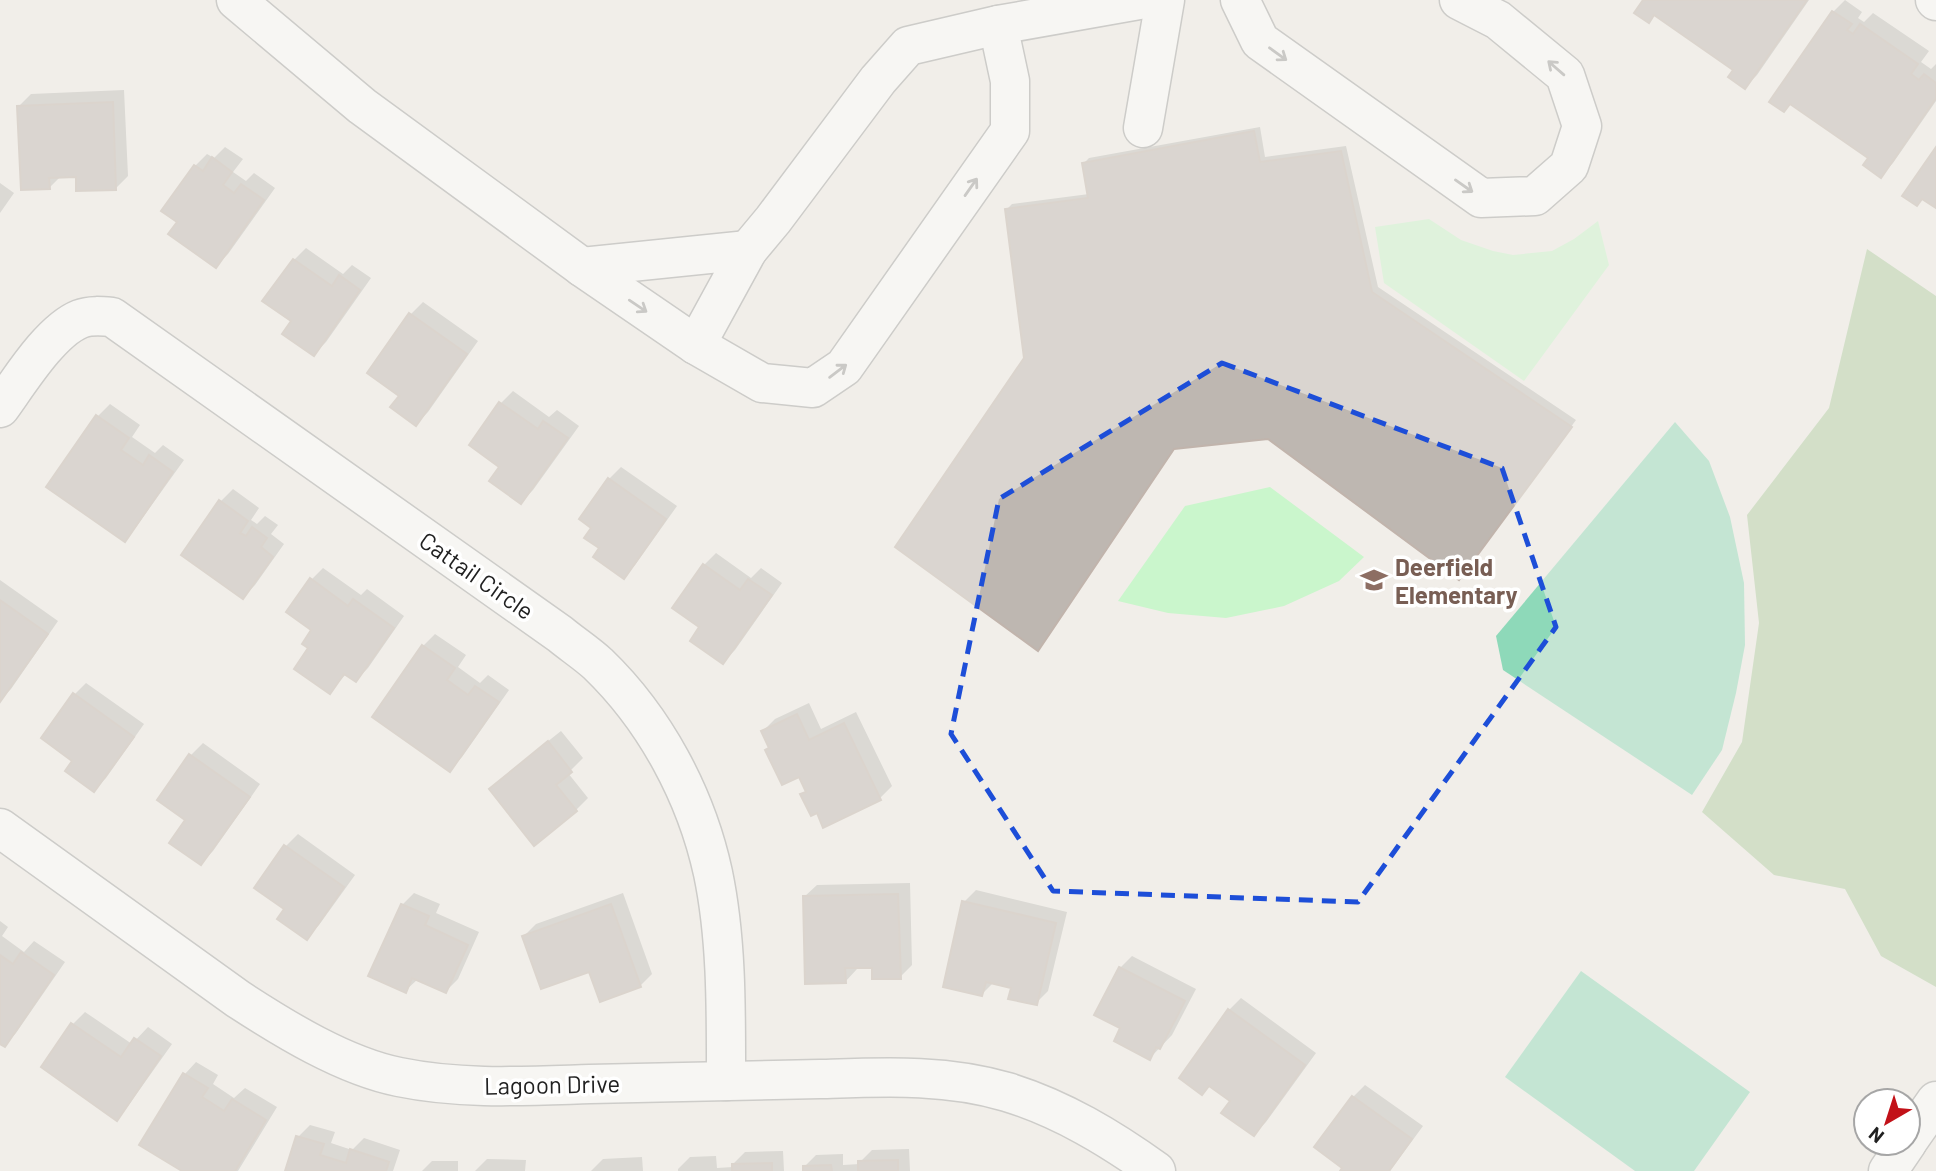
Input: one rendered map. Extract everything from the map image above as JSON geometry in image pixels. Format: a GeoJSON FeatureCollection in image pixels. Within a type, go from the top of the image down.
{"type":"FeatureCollection","features":[{"type":"Feature","properties":{"kind":"street"},"geometry":{"type":"LineString","coordinates":[[236,0],[362,106],[582,267],[696,345],[762,383],[813,388],[844,367],[1010,131],[1010,81],[998,25]]}},
{"type":"Feature","properties":{"kind":"street"},"geometry":{"type":"LineString","coordinates":[[696,345],[748,250],[878,80],[908,46],[998,25],[1139,0]]}},
{"type":"Feature","properties":{"kind":"street"},"geometry":{"type":"LineString","coordinates":[[1143,128],[1166,0]]}},
{"type":"Feature","properties":{"kind":"street"},"geometry":{"type":"LineString","coordinates":[[1240,0],[1260,41],[1481,198],[1535,196],[1569,166],[1582,126],[1564,75],[1499,20],[1459,0]]}},
{"type":"Feature","properties":{"kind":"street"},"geometry":{"type":"LineString","coordinates":[[582,267],[748,250]]}},
{"type":"Feature","properties":{"kind":"street","name":"Cattail Circle"},"geometry":{"type":"LineString","coordinates":[[0,408],[49,343],[65,327],[81,318],[112,317],[549,626],[597,663],[646,722],[691,800],[712,871],[719,907],[723,949],[726,1081]]}},
{"type":"Feature","properties":{"kind":"street","name":"Lagoon Drive"},"geometry":{"type":"LineString","coordinates":[[0,828],[238,999],[304,1040],[358,1064],[396,1077],[440,1084],[504,1086],[883,1077],[949,1079],[1007,1092],[1058,1111],[1093,1129],[1157,1171]]}},
{"type":"Feature","properties":{"kind":"street"},"geometry":{"type":"LineString","coordinates":[[1922,1122],[1936,1101]]}},
{"type":"Feature","properties":{"kind":"highlighted area"},"geometry":{"type":"Polygon","coordinates":[[[1222,363],[1502,468],[1556,627],[1358,902],[1053,891],[951,734],[999,499],[1222,363]]]}},
{"type":"Feature","properties":{"kind":"green space"},"geometry":{"type":"Polygon","coordinates":[[[1429,219],[1461,240],[1513,255],[1552,251],[1598,221],[1609,265],[1524,381],[1384,283],[1375,227],[1429,219]]]}},
{"type":"Feature","properties":{"kind":"green space"},"geometry":{"type":"Polygon","coordinates":[[[1867,249],[1936,296],[1936,987],[1881,956],[1845,889],[1774,875],[1702,812],[1742,742],[1759,623],[1747,515],[1829,408],[1867,249]]]}},
{"type":"Feature","properties":{"kind":"green space"},"geometry":{"type":"Polygon","coordinates":[[[1675,422],[1709,461],[1730,517],[1744,583],[1745,645],[1736,693],[1722,750],[1692,795],[1503,670],[1496,636],[1675,422]]]}},
{"type":"Feature","properties":{"kind":"green space"},"geometry":{"type":"Polygon","coordinates":[[[1270,487],[1364,557],[1339,581],[1284,606],[1226,618],[1168,613],[1118,601],[1185,506],[1270,487]]]}},
{"type":"Feature","properties":{"kind":"green space"},"geometry":{"type":"Polygon","coordinates":[[[1581,971],[1750,1092],[1694,1171],[1635,1171],[1505,1077],[1581,971]]]}},
{"type":"Feature","properties":{"kind":"building"},"geometry":{"type":"Polygon","coordinates":[[[1643,0],[1807,0],[1745,89],[1728,77],[1733,70],[1654,15],[1649,23],[1634,13],[1643,0]]]}},
{"type":"Feature","properties":{"kind":"building"},"geometry":{"type":"Polygon","coordinates":[[[1832,11],[1852,24],[1847,30],[1853,34],[1860,24],[1918,64],[1911,74],[1919,80],[1924,74],[1936,83],[1936,98],[1881,178],[1863,165],[1868,158],[1790,104],[1784,112],[1769,102],[1832,11]]]}},
{"type":"Feature","properties":{"kind":"building"},"geometry":{"type":"Polygon","coordinates":[[[113,102],[116,190],[76,191],[76,177],[49,178],[50,189],[21,190],[17,106],[113,102]]]}},
{"type":"Feature","properties":{"kind":"building"},"geometry":{"type":"Polygon","coordinates":[[[1254,131],[1260,162],[1341,151],[1372,292],[1572,427],[1459,580],[1268,439],[1174,449],[1038,651],[895,547],[1024,358],[1005,209],[1088,198],[1082,163],[1254,131]]]}},
{"type":"Feature","properties":{"kind":"building"},"geometry":{"type":"Polygon","coordinates":[[[1936,147],[1936,208],[1922,199],[1917,206],[1902,196],[1936,147]]]}},
{"type":"Feature","properties":{"kind":"building"},"geometry":{"type":"Polygon","coordinates":[[[212,157],[232,172],[223,185],[234,193],[241,184],[264,200],[216,268],[168,234],[177,222],[161,211],[194,165],[203,171],[212,157]]]}},
{"type":"Feature","properties":{"kind":"building"},"geometry":{"type":"Polygon","coordinates":[[[293,259],[332,286],[339,275],[360,290],[314,356],[282,334],[291,321],[262,301],[293,259]]]}},
{"type":"Feature","properties":{"kind":"building"},"geometry":{"type":"Polygon","coordinates":[[[409,313],[467,354],[416,426],[390,407],[399,396],[367,373],[409,313]]]}},
{"type":"Feature","properties":{"kind":"building"},"geometry":{"type":"Polygon","coordinates":[[[499,402],[538,429],[543,421],[568,438],[521,504],[489,481],[499,467],[469,445],[499,402]]]}},
{"type":"Feature","properties":{"kind":"building"},"geometry":{"type":"Polygon","coordinates":[[[96,415],[129,438],[121,450],[143,465],[149,455],[173,472],[125,542],[46,487],[96,415]]]}},
{"type":"Feature","properties":{"kind":"building"},"geometry":{"type":"Polygon","coordinates":[[[608,478],[666,519],[624,579],[593,557],[599,548],[584,538],[591,528],[579,519],[608,478]]]}},
{"type":"Feature","properties":{"kind":"building"},"geometry":{"type":"Polygon","coordinates":[[[219,500],[248,521],[240,533],[246,536],[252,527],[267,538],[261,547],[273,557],[243,599],[181,555],[219,500]]]}},
{"type":"Feature","properties":{"kind":"building"},"geometry":{"type":"Polygon","coordinates":[[[703,564],[740,590],[748,579],[772,595],[723,664],[690,641],[699,627],[672,608],[703,564]]]}},
{"type":"Feature","properties":{"kind":"building"},"geometry":{"type":"Polygon","coordinates":[[[310,578],[348,606],[353,599],[394,628],[356,682],[344,674],[330,694],[294,669],[308,648],[302,644],[311,630],[286,612],[310,578]]]}},
{"type":"Feature","properties":{"kind":"building"},"geometry":{"type":"Polygon","coordinates":[[[0,600],[48,634],[0,702],[0,600]]]}},
{"type":"Feature","properties":{"kind":"building"},"geometry":{"type":"Polygon","coordinates":[[[422,645],[455,668],[447,680],[468,695],[475,686],[499,702],[450,772],[372,717],[422,645]]]}},
{"type":"Feature","properties":{"kind":"building"},"geometry":{"type":"Polygon","coordinates":[[[73,693],[134,737],[94,792],[65,771],[72,761],[41,738],[73,693]]]}},
{"type":"Feature","properties":{"kind":"building"},"geometry":{"type":"Polygon","coordinates":[[[797,714],[809,740],[844,723],[881,800],[823,828],[817,813],[811,816],[800,794],[806,792],[799,777],[782,785],[765,750],[769,748],[761,731],[797,714]]]}},
{"type":"Feature","properties":{"kind":"building"},"geometry":{"type":"Polygon","coordinates":[[[548,741],[572,772],[556,785],[577,811],[534,846],[489,789],[548,741]]]}},
{"type":"Feature","properties":{"kind":"building"},"geometry":{"type":"Polygon","coordinates":[[[189,754],[250,797],[201,865],[169,843],[185,820],[157,800],[189,754]]]}},
{"type":"Feature","properties":{"kind":"building"},"geometry":{"type":"Polygon","coordinates":[[[284,845],[344,887],[307,940],[277,919],[284,909],[254,888],[284,845]]]}},
{"type":"Feature","properties":{"kind":"building"},"geometry":{"type":"Polygon","coordinates":[[[898,894],[901,979],[872,979],[872,968],[845,968],[846,983],[805,984],[803,896],[898,894]]]}},
{"type":"Feature","properties":{"kind":"building"},"geometry":{"type":"Polygon","coordinates":[[[962,901],[1056,923],[1037,1005],[1008,999],[1011,988],[986,982],[982,996],[943,987],[962,901]]]}},
{"type":"Feature","properties":{"kind":"building"},"geometry":{"type":"Polygon","coordinates":[[[401,904],[429,916],[425,925],[468,945],[446,993],[412,978],[406,993],[368,976],[401,904]]]}},
{"type":"Feature","properties":{"kind":"building"},"geometry":{"type":"Polygon","coordinates":[[[611,904],[641,987],[600,1002],[589,972],[541,989],[522,936],[611,904]]]}},
{"type":"Feature","properties":{"kind":"building"},"geometry":{"type":"Polygon","coordinates":[[[21,952],[54,975],[5,1047],[0,1044],[0,955],[13,964],[21,952]]]}},
{"type":"Feature","properties":{"kind":"building"},"geometry":{"type":"Polygon","coordinates":[[[1119,967],[1185,1001],[1160,1049],[1156,1047],[1150,1060],[1114,1041],[1120,1028],[1094,1015],[1119,967]]]}},
{"type":"Feature","properties":{"kind":"building"},"geometry":{"type":"Polygon","coordinates":[[[1228,1009],[1305,1065],[1254,1136],[1221,1113],[1230,1101],[1209,1086],[1202,1095],[1179,1078],[1228,1009]]]}},
{"type":"Feature","properties":{"kind":"building"},"geometry":{"type":"Polygon","coordinates":[[[71,1023],[121,1057],[134,1038],[161,1056],[117,1121],[41,1067],[71,1023]]]}},
{"type":"Feature","properties":{"kind":"building"},"geometry":{"type":"Polygon","coordinates":[[[183,1073],[208,1088],[202,1097],[224,1111],[232,1099],[266,1120],[235,1171],[182,1171],[139,1145],[183,1073]]]}},
{"type":"Feature","properties":{"kind":"building"},"geometry":{"type":"Polygon","coordinates":[[[1352,1096],[1412,1139],[1389,1171],[1340,1171],[1342,1168],[1314,1147],[1352,1096]]]}},
{"type":"Feature","properties":{"kind":"building"},"geometry":{"type":"Polygon","coordinates":[[[296,1136],[324,1144],[320,1155],[346,1163],[350,1149],[389,1162],[386,1171],[285,1171],[296,1136]]]}},
{"type":"Feature","properties":{"kind":"building"},"geometry":{"type":"Polygon","coordinates":[[[898,1160],[898,1171],[858,1171],[858,1161],[898,1160]]]}},
{"type":"Feature","properties":{"kind":"building"},"geometry":{"type":"Polygon","coordinates":[[[772,1163],[772,1171],[732,1171],[732,1164],[772,1163]]]}},
{"type":"Feature","properties":{"kind":"building"},"geometry":{"type":"Polygon","coordinates":[[[831,1165],[832,1171],[803,1171],[803,1166],[831,1165]]]}},
{"type":"Feature","properties":{"kind":"place","name":"Deerfield Elementary"},"geometry":{"type":"Point","coordinates":[1374,580]}}]}
